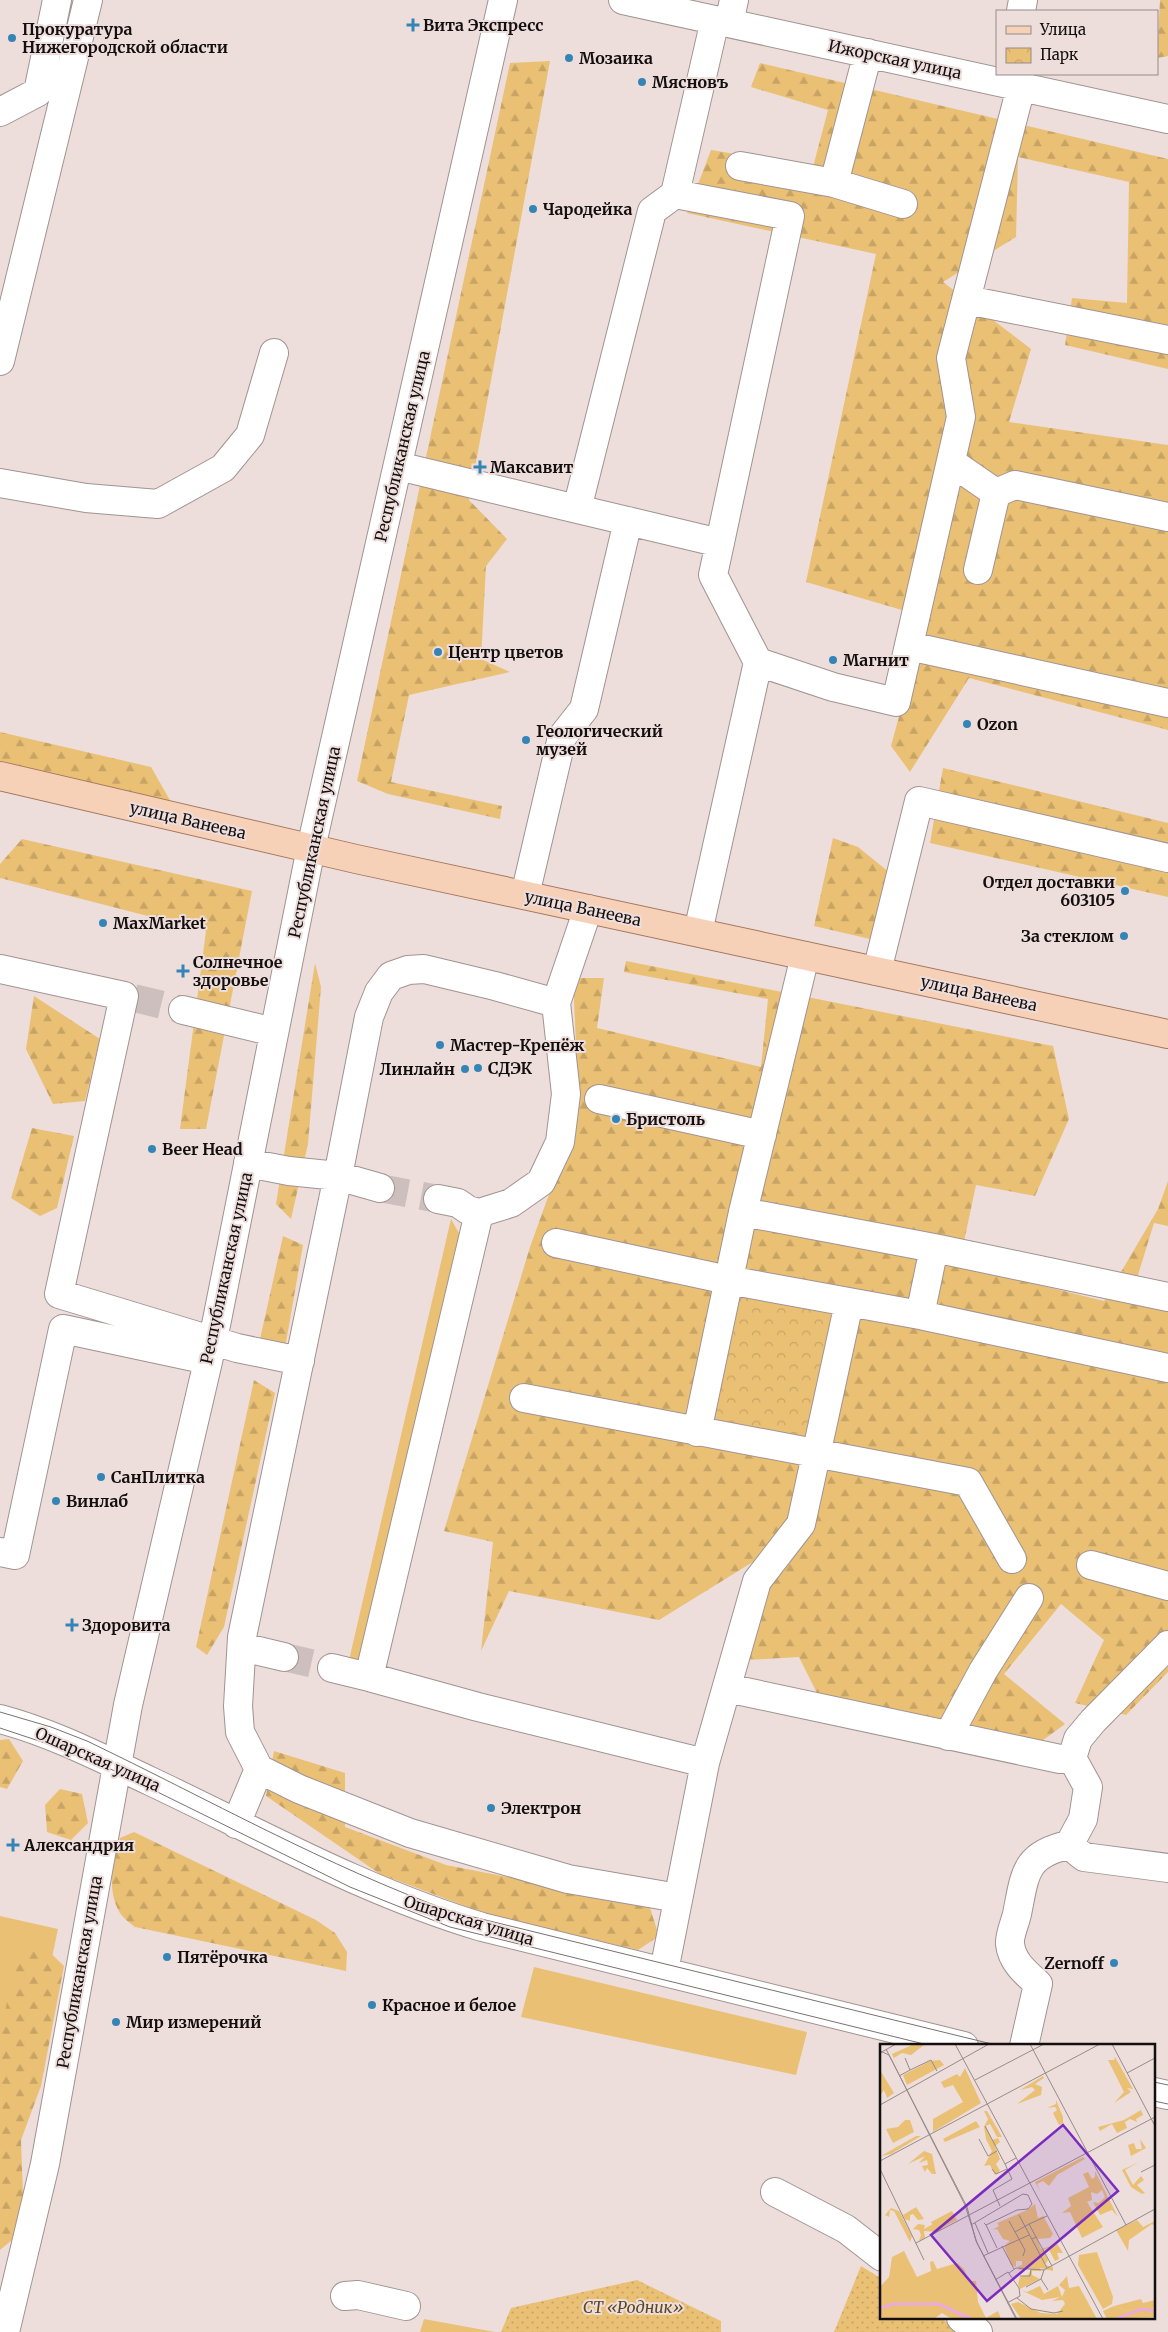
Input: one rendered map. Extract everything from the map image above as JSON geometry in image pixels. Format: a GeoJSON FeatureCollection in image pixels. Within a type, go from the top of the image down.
{"type":"FeatureCollection","features":[{"type":"Feature","properties":{"kind":"main road","name":"улица Ванеева"},"geometry":{"type":"LineString","coordinates":[[0,776],[311,848],[1168,1034]]}},
{"type":"Feature","properties":{"kind":"street"},"geometry":{"type":"LineString","coordinates":[[0,112],[38,92],[57,0]]}},
{"type":"Feature","properties":{"kind":"street"},"geometry":{"type":"LineString","coordinates":[[0,361],[8,293],[88,0]]}},
{"type":"Feature","properties":{"kind":"street","name":"Республиканская улица"},"geometry":{"type":"LineString","coordinates":[[5,2332],[8,2283],[46,2155],[116,1764],[210,1350],[311,848],[503,0]]}},
{"type":"Feature","properties":{"kind":"street","name":"Ижорская улица"},"geometry":{"type":"LineString","coordinates":[[623,0],[726,14],[868,53],[1012,81],[1168,119]]}},
{"type":"Feature","properties":{"kind":"street"},"geometry":{"type":"LineString","coordinates":[[577,509],[652,211],[675,194],[726,14]]}},
{"type":"Feature","properties":{"kind":"street"},"geometry":{"type":"LineString","coordinates":[[834,183],[868,53]]}},
{"type":"Feature","properties":{"kind":"street"},"geometry":{"type":"LineString","coordinates":[[758,662],[834,687],[896,702],[962,417],[951,358],[967,300],[1012,81]]}},
{"type":"Feature","properties":{"kind":"street"},"geometry":{"type":"LineString","coordinates":[[740,166],[834,183],[903,204]]}},
{"type":"Feature","properties":{"kind":"street"},"geometry":{"type":"LineString","coordinates":[[675,194],[790,216],[713,575],[758,662],[698,932]]}},
{"type":"Feature","properties":{"kind":"street"},"geometry":{"type":"LineString","coordinates":[[967,300],[1168,340]]}},
{"type":"Feature","properties":{"kind":"street"},"geometry":{"type":"LineString","coordinates":[[0,483],[86,498],[158,504],[223,468],[250,435],[274,353]]}},
{"type":"Feature","properties":{"kind":"street"},"geometry":{"type":"LineString","coordinates":[[951,462],[996,493]]}},
{"type":"Feature","properties":{"kind":"street"},"geometry":{"type":"LineString","coordinates":[[398,466],[720,544]]}},
{"type":"Feature","properties":{"kind":"street"},"geometry":{"type":"LineString","coordinates":[[996,493],[1015,485],[1168,517]]}},
{"type":"Feature","properties":{"kind":"street"},"geometry":{"type":"LineString","coordinates":[[978,570],[996,493]]}},
{"type":"Feature","properties":{"kind":"street"},"geometry":{"type":"LineString","coordinates":[[525,895],[562,737],[584,709],[628,521]]}},
{"type":"Feature","properties":{"kind":"street"},"geometry":{"type":"LineString","coordinates":[[909,646],[1168,703]]}},
{"type":"Feature","properties":{"kind":"street"},"geometry":{"type":"LineString","coordinates":[[877,971],[919,801],[1168,858]]}},
{"type":"Feature","properties":{"kind":"street"},"geometry":{"type":"LineString","coordinates":[[438,1199],[458,1203],[468,1210],[479,1213],[511,1203],[541,1182],[560,1142],[566,1094],[556,1003],[588,909]]}},
{"type":"Feature","properties":{"kind":"street"},"geometry":{"type":"LineString","coordinates":[[697,1432],[743,1212],[806,956]]}},
{"type":"Feature","properties":{"kind":"street"},"geometry":{"type":"LineString","coordinates":[[0,969],[129,997],[59,1294],[210,1350]]}},
{"type":"Feature","properties":{"kind":"street"},"geometry":{"type":"LineString","coordinates":[[556,1003],[424,969],[408,970],[391,976],[379,992],[369,1017],[338,1176],[242,1637],[238,1706],[240,1732],[259,1769],[299,1789],[410,1833],[568,1879],[678,1898]]}},
{"type":"Feature","properties":{"kind":"street"},"geometry":{"type":"LineString","coordinates":[[183,1010],[274,1032]]}},
{"type":"Feature","properties":{"kind":"street"},"geometry":{"type":"LineString","coordinates":[[600,1099],[762,1135]]}},
{"type":"Feature","properties":{"kind":"street"},"geometry":{"type":"LineString","coordinates":[[248,1163],[289,1171],[338,1176],[380,1188]]}},
{"type":"Feature","properties":{"kind":"street"},"geometry":{"type":"LineString","coordinates":[[743,1212],[934,1248],[1168,1297]]}},
{"type":"Feature","properties":{"kind":"street"},"geometry":{"type":"LineString","coordinates":[[369,1677],[479,1213]]}},
{"type":"Feature","properties":{"kind":"street"},"geometry":{"type":"LineString","coordinates":[[556,1243],[728,1280],[920,1315],[1168,1368]]}},
{"type":"Feature","properties":{"kind":"street"},"geometry":{"type":"LineString","coordinates":[[920,1315],[934,1248]]}},
{"type":"Feature","properties":{"kind":"street"},"geometry":{"type":"LineString","coordinates":[[664,1971],[705,1763],[757,1581],[800,1524],[849,1303]]}},
{"type":"Feature","properties":{"kind":"street"},"geometry":{"type":"LineString","coordinates":[[0,1552],[15,1555],[63,1329],[210,1350],[237,1348],[300,1361]]}},
{"type":"Feature","properties":{"kind":"street"},"geometry":{"type":"LineString","coordinates":[[524,1398],[816,1455],[968,1482],[1012,1559]]}},
{"type":"Feature","properties":{"kind":"street"},"geometry":{"type":"LineString","coordinates":[[1091,1565],[1168,1586]]}},
{"type":"Feature","properties":{"kind":"street"},"geometry":{"type":"LineString","coordinates":[[948,1736],[983,1671],[1029,1598]]}},
{"type":"Feature","properties":{"kind":"street"},"geometry":{"type":"LineString","coordinates":[[1024,2044],[1038,1984],[1020,1968],[1010,1944],[1026,1874],[1036,1858],[1051,1849],[1069,1845],[1084,1819],[1088,1787],[1072,1758],[1078,1740],[1093,1721],[1168,1644]]}},
{"type":"Feature","properties":{"kind":"street"},"geometry":{"type":"LineString","coordinates":[[242,1647],[284,1657]]}},
{"type":"Feature","properties":{"kind":"street"},"geometry":{"type":"LineString","coordinates":[[332,1668],[478,1707],[705,1763]]}},
{"type":"Feature","properties":{"kind":"street"},"geometry":{"type":"LineString","coordinates":[[727,1688],[1060,1759],[1072,1758]]}},
{"type":"Feature","properties":{"kind":"street","name":"Ошарская улица"},"geometry":{"type":"LineString","coordinates":[[0,1719],[52,1736],[116,1764],[354,1880],[440,1914],[482,1927],[956,2044]]}},
{"type":"Feature","properties":{"kind":"street"},"geometry":{"type":"LineString","coordinates":[[236,1824],[259,1769]]}},
{"type":"Feature","properties":{"kind":"street"},"geometry":{"type":"LineString","coordinates":[[1069,1845],[1084,1857],[1168,1868]]}},
{"type":"Feature","properties":{"kind":"street"},"geometry":{"type":"LineString","coordinates":[[775,2192],[846,2229],[880,2255]]}},
{"type":"Feature","properties":{"kind":"street"},"geometry":{"type":"LineString","coordinates":[[345,2296],[358,2295],[406,2306]]}},
{"type":"Feature","properties":{"kind":"street"},"geometry":{"type":"LineString","coordinates":[[963,2320],[978,2332]]}},
{"type":"Feature","properties":{"kind":"green space"},"geometry":{"type":"Polygon","coordinates":[[[1160,0],[1168,0],[1168,56],[1158,58],[1160,0]]]}},
{"type":"Feature","properties":{"kind":"green space"},"geometry":{"type":"Polygon","coordinates":[[[550,61],[469,500],[507,539],[486,566],[481,659],[510,672],[409,695],[391,782],[502,806],[500,819],[388,794],[357,781],[510,63],[550,61]]]}},
{"type":"Feature","properties":{"kind":"green space"},"geometry":{"type":"Polygon","coordinates":[[[760,63],[1168,159],[1168,369],[1065,345],[1072,298],[1127,303],[1129,182],[1018,157],[1016,237],[943,282],[1031,349],[1009,422],[1168,445],[1168,730],[969,678],[910,772],[891,746],[926,617],[806,582],[876,254],[687,213],[711,150],[813,167],[828,110],[751,87],[760,63]]]}},
{"type":"Feature","properties":{"kind":"green space"},"geometry":{"type":"Polygon","coordinates":[[[0,732],[151,767],[171,802],[0,763],[0,732]]]}},
{"type":"Feature","properties":{"kind":"green space"},"geometry":{"type":"Polygon","coordinates":[[[943,768],[1168,823],[1168,897],[930,843],[943,768]]]}},
{"type":"Feature","properties":{"kind":"green space"},"geometry":{"type":"Polygon","coordinates":[[[833,838],[858,847],[895,877],[870,939],[814,926],[833,838]]]}},
{"type":"Feature","properties":{"kind":"green space"},"geometry":{"type":"Polygon","coordinates":[[[22,839],[252,891],[206,1129],[180,1129],[206,931],[0,878],[0,864],[22,839]]]}},
{"type":"Feature","properties":{"kind":"green space"},"geometry":{"type":"Polygon","coordinates":[[[626,961],[1053,1046],[1069,1119],[1035,1196],[976,1185],[959,1265],[1104,1301],[1158,1209],[1168,1181],[1168,1226],[1154,1223],[1130,1301],[1168,1310],[1168,1672],[1126,1715],[1075,1703],[1104,1640],[1061,1604],[1004,1674],[1065,1724],[1012,1763],[829,1717],[799,1657],[747,1660],[756,1560],[659,1620],[509,1591],[481,1651],[493,1542],[444,1531],[530,1247],[579,1111],[573,978],[604,978],[597,1028],[761,1067],[768,999],[624,972],[626,961]]]}},
{"type":"Feature","properties":{"kind":"green space"},"geometry":{"type":"Polygon","coordinates":[[[315,963],[321,987],[308,1144],[291,1219],[276,1204],[315,963]]]}},
{"type":"Feature","properties":{"kind":"green space"},"geometry":{"type":"Polygon","coordinates":[[[34,996],[100,1039],[85,1101],[53,1104],[26,1049],[34,996]]]}},
{"type":"Feature","properties":{"kind":"green space"},"geometry":{"type":"Polygon","coordinates":[[[32,1128],[74,1136],[57,1208],[40,1216],[11,1198],[32,1128]]]}},
{"type":"Feature","properties":{"kind":"green space"},"geometry":{"type":"Polygon","coordinates":[[[451,1219],[464,1242],[369,1654],[347,1669],[451,1219]]]}},
{"type":"Feature","properties":{"kind":"green space"},"geometry":{"type":"Polygon","coordinates":[[[283,1236],[303,1245],[285,1348],[258,1348],[283,1236]]]}},
{"type":"Feature","properties":{"kind":"green space"},"geometry":{"type":"Polygon","coordinates":[[[734,1288],[840,1310],[812,1447],[706,1425],[734,1288]]]}},
{"type":"Feature","properties":{"kind":"green space"},"geometry":{"type":"Polygon","coordinates":[[[254,1380],[275,1393],[224,1627],[207,1655],[196,1647],[254,1380]]]}},
{"type":"Feature","properties":{"kind":"green space"},"geometry":{"type":"Polygon","coordinates":[[[9,1739],[23,1761],[7,1789],[0,1787],[0,1740],[9,1739]]]}},
{"type":"Feature","properties":{"kind":"green space"},"geometry":{"type":"Polygon","coordinates":[[[274,1751],[345,1773],[345,1827],[446,1865],[649,1905],[659,1936],[638,1950],[486,1914],[380,1874],[266,1796],[274,1751]]]}},
{"type":"Feature","properties":{"kind":"green space"},"geometry":{"type":"Polygon","coordinates":[[[60,1789],[82,1794],[88,1823],[71,1840],[47,1832],[45,1805],[60,1789]]]}},
{"type":"Feature","properties":{"kind":"green space"},"geometry":{"type":"Polygon","coordinates":[[[134,1832],[316,1920],[335,1933],[347,1952],[346,1971],[135,1927],[120,1913],[113,1895],[112,1885],[113,1866],[120,1838],[134,1832]]]}},
{"type":"Feature","properties":{"kind":"green space"},"geometry":{"type":"Polygon","coordinates":[[[0,1916],[58,1929],[0,2208],[0,1916]]]}},
{"type":"Feature","properties":{"kind":"green space"},"geometry":{"type":"Polygon","coordinates":[[[36,1939],[64,1966],[41,2086],[21,2140],[23,2195],[12,2240],[0,2250],[0,2017],[5,2013],[14,1962],[36,1939]]]}},
{"type":"Feature","properties":{"kind":"green space"},"geometry":{"type":"Polygon","coordinates":[[[534,1967],[807,2032],[796,2075],[521,2017],[534,1967]]]}},
{"type":"Feature","properties":{"kind":"green space"},"geometry":{"type":"Polygon","coordinates":[[[861,2266],[880,2278],[880,2320],[944,2320],[957,2332],[834,2332],[861,2266]]]}},
{"type":"Feature","properties":{"kind":"green space","name":"СТ «Родник»"},"geometry":{"type":"Polygon","coordinates":[[[637,2280],[721,2321],[721,2332],[501,2332],[511,2308],[637,2280]]]}},
{"type":"Feature","properties":{"kind":"green space"},"geometry":{"type":"Polygon","coordinates":[[[424,2319],[495,2332],[420,2332],[424,2319]]]}},
{"type":"Feature","properties":{"kind":"tunnel"},"geometry":{"type":"LineString","coordinates":[[134,998],[183,1010]]}},
{"type":"Feature","properties":{"kind":"tunnel"},"geometry":{"type":"LineString","coordinates":[[380,1188],[438,1199]]}},
{"type":"Feature","properties":{"kind":"tunnel"},"geometry":{"type":"LineString","coordinates":[[284,1657],[332,1668]]}},
{"type":"Feature","properties":{"kind":"tram line"},"geometry":{"type":"LineString","coordinates":[[0,1712],[51,1727],[87,1741],[313,1853],[406,1894],[453,1912],[992,2044]]}},
{"type":"Feature","properties":{"kind":"tram line"},"geometry":{"type":"LineString","coordinates":[[0,1728],[48,1744],[115,1771],[350,1887],[450,1927],[924,2044]]}},
{"type":"Feature","properties":{"kind":"tram line"},"geometry":{"type":"LineString","coordinates":[[1156,2082],[1168,2085]]}},
{"type":"Feature","properties":{"kind":"tram line"},"geometry":{"type":"LineString","coordinates":[[1156,2101],[1168,2104]]}},
{"type":"Feature","properties":{"kind":"place","name":"Вита Экспресс"},"geometry":{"type":"Point","coordinates":[413,25]}},
{"type":"Feature","properties":{"kind":"place","name":"Прокуратура Нижегородской области"},"geometry":{"type":"Point","coordinates":[12,38]}},
{"type":"Feature","properties":{"kind":"place","name":"Мозаика"},"geometry":{"type":"Point","coordinates":[569,58]}},
{"type":"Feature","properties":{"kind":"place","name":"Мясновъ"},"geometry":{"type":"Point","coordinates":[642,82]}},
{"type":"Feature","properties":{"kind":"place","name":"Чародейка"},"geometry":{"type":"Point","coordinates":[533,209]}},
{"type":"Feature","properties":{"kind":"place","name":"Максавит"},"geometry":{"type":"Point","coordinates":[480,467]}},
{"type":"Feature","properties":{"kind":"place","name":"Центр цветов"},"geometry":{"type":"Point","coordinates":[438,652]}},
{"type":"Feature","properties":{"kind":"place","name":"Магнит"},"geometry":{"type":"Point","coordinates":[833,660]}},
{"type":"Feature","properties":{"kind":"place","name":"Ozon"},"geometry":{"type":"Point","coordinates":[967,724]}},
{"type":"Feature","properties":{"kind":"place","name":"Геологический музей"},"geometry":{"type":"Point","coordinates":[526,740]}},
{"type":"Feature","properties":{"kind":"place","name":"Отдел доставки 603105"},"geometry":{"type":"Point","coordinates":[1125,891]}},
{"type":"Feature","properties":{"kind":"place","name":"MaxMarket"},"geometry":{"type":"Point","coordinates":[103,923]}},
{"type":"Feature","properties":{"kind":"place","name":"За стеклом"},"geometry":{"type":"Point","coordinates":[1124,936]}},
{"type":"Feature","properties":{"kind":"place","name":"Солнечное здоровье"},"geometry":{"type":"Point","coordinates":[183,971]}},
{"type":"Feature","properties":{"kind":"place","name":"Мастер-Крепёж"},"geometry":{"type":"Point","coordinates":[440,1045]}},
{"type":"Feature","properties":{"kind":"place","name":"СДЭК"},"geometry":{"type":"Point","coordinates":[478,1068]}},
{"type":"Feature","properties":{"kind":"place","name":"Линлайн"},"geometry":{"type":"Point","coordinates":[465,1069]}},
{"type":"Feature","properties":{"kind":"place","name":"Бристоль"},"geometry":{"type":"Point","coordinates":[616,1119]}},
{"type":"Feature","properties":{"kind":"place","name":"Beer Head"},"geometry":{"type":"Point","coordinates":[152,1149]}},
{"type":"Feature","properties":{"kind":"place","name":"СанПлитка"},"geometry":{"type":"Point","coordinates":[101,1477]}},
{"type":"Feature","properties":{"kind":"place","name":"Винлаб"},"geometry":{"type":"Point","coordinates":[56,1501]}},
{"type":"Feature","properties":{"kind":"place","name":"Здоровита"},"geometry":{"type":"Point","coordinates":[72,1625]}},
{"type":"Feature","properties":{"kind":"place","name":"Электрон"},"geometry":{"type":"Point","coordinates":[491,1808]}},
{"type":"Feature","properties":{"kind":"place","name":"Александрия"},"geometry":{"type":"Point","coordinates":[13,1845]}},
{"type":"Feature","properties":{"kind":"place","name":"Пятёрочка"},"geometry":{"type":"Point","coordinates":[167,1957]}},
{"type":"Feature","properties":{"kind":"place","name":"Zernoff"},"geometry":{"type":"Point","coordinates":[1114,1963]}},
{"type":"Feature","properties":{"kind":"place","name":"Красное и белое"},"geometry":{"type":"Point","coordinates":[372,2005]}},
{"type":"Feature","properties":{"kind":"place","name":"Мир измерений"},"geometry":{"type":"Point","coordinates":[116,2022]}}]}
